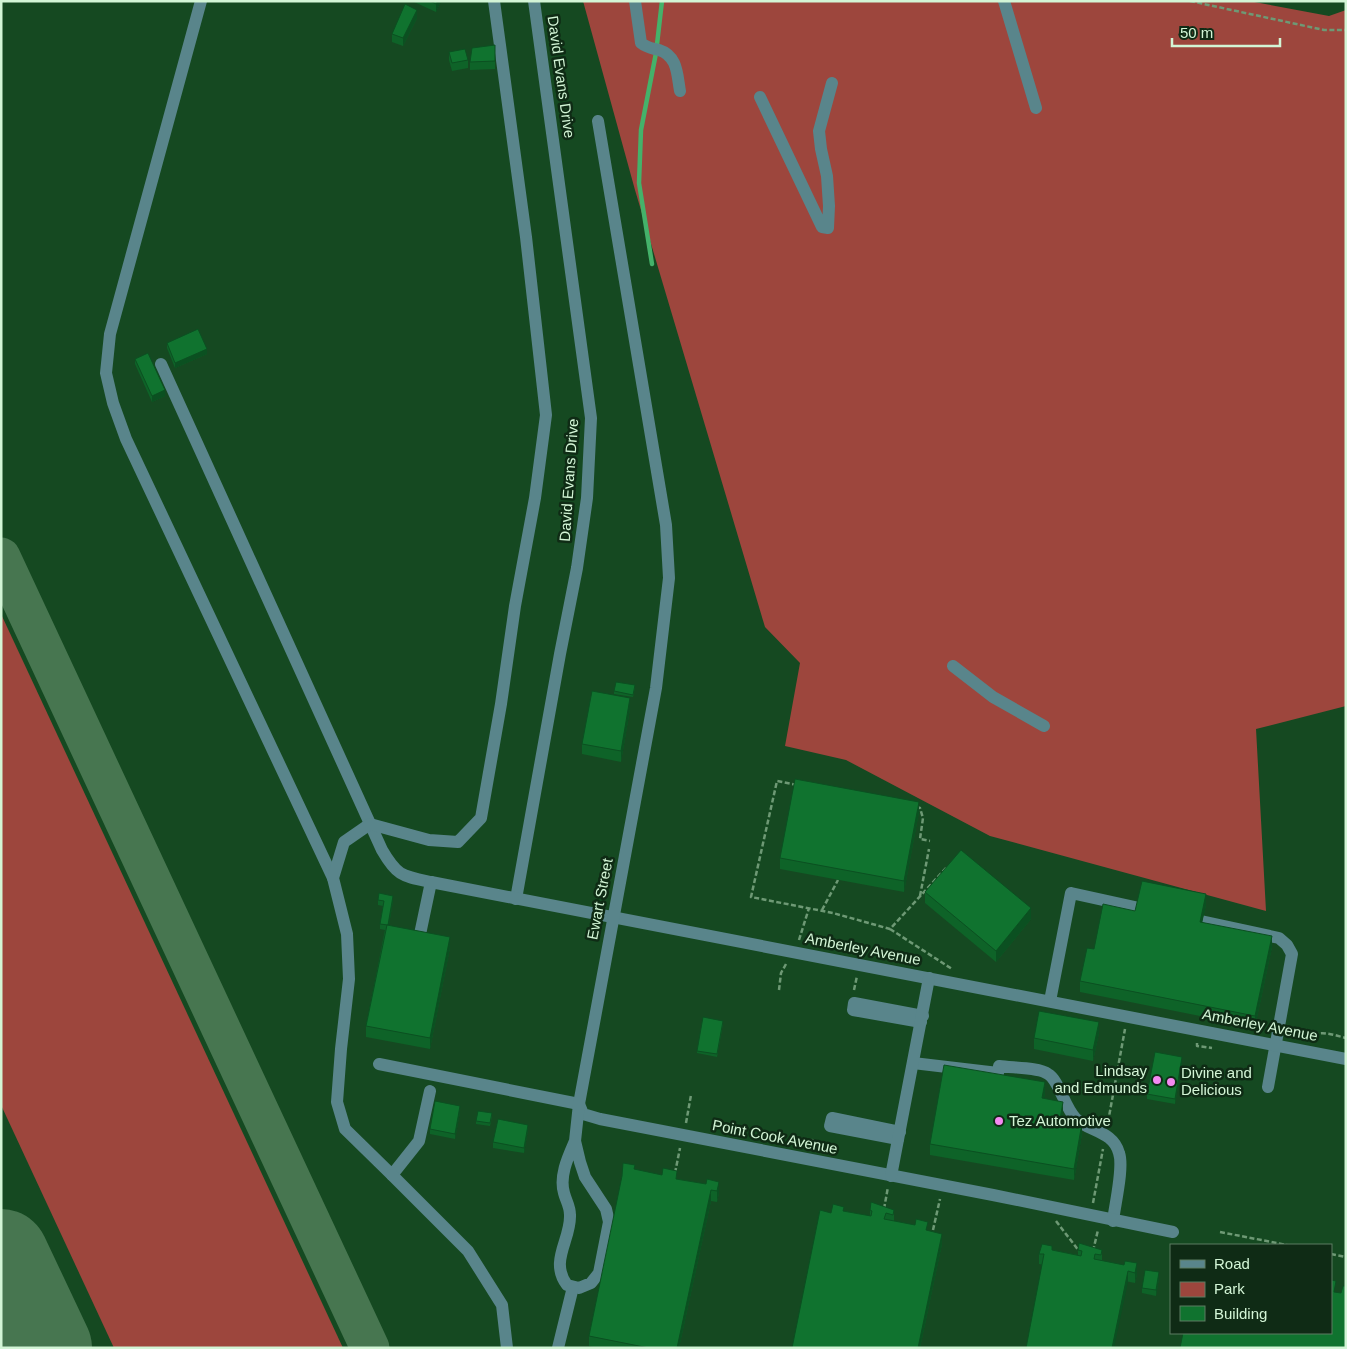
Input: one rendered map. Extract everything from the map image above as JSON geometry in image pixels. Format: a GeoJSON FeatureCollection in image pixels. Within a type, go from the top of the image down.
{"type":"FeatureCollection","features":[{"type":"Feature","properties":{"kind":"street"},"geometry":{"type":"LineString","coordinates":[[201,1],[110,334],[106,373],[113,403],[126,439],[333,878],[347,934],[349,978],[337,1102],[345,1128],[468,1251],[502,1305],[507,1348]]}},
{"type":"Feature","properties":{"kind":"street"},"geometry":{"type":"LineString","coordinates":[[333,878],[344,842],[370,824],[429,840],[458,842],[481,818],[515,606],[535,498],[546,415],[526,237],[494,1]]}},
{"type":"Feature","properties":{"kind":"street","name":"David Evans Drive"},"geometry":{"type":"LineString","coordinates":[[516,898],[577,568],[587,498],[591,418],[534,1]]}},
{"type":"Feature","properties":{"kind":"street"},"geometry":{"type":"LineString","coordinates":[[635,1],[641,43],[647,48],[669,55],[675,64],[680,92]]}},
{"type":"Feature","properties":{"kind":"street"},"geometry":{"type":"LineString","coordinates":[[1004,1],[1036,108]]}},
{"type":"Feature","properties":{"kind":"street"},"geometry":{"type":"LineString","coordinates":[[760,97],[822,227],[828,228],[827,176],[820,149],[819,131],[827,108],[832,83]]}},
{"type":"Feature","properties":{"kind":"street","name":"Ewart Street"},"geometry":{"type":"LineString","coordinates":[[575,1141],[579,1104],[652,700],[656,688],[669,578],[666,525],[598,121]]}},
{"type":"Feature","properties":{"kind":"street","name":"Amberley Avenue"},"geometry":{"type":"LineString","coordinates":[[162,364],[370,824],[386,858],[401,875],[1346,1058]]}},
{"type":"Feature","properties":{"kind":"street"},"geometry":{"type":"LineString","coordinates":[[953,666],[993,697],[1044,726]]}},
{"type":"Feature","properties":{"kind":"street"},"geometry":{"type":"LineString","coordinates":[[419,939],[431,882]]}},
{"type":"Feature","properties":{"kind":"street"},"geometry":{"type":"LineString","coordinates":[[1050,1001],[1072,893],[1278,938],[1287,945],[1292,954],[1268,1086]]}},
{"type":"Feature","properties":{"kind":"street"},"geometry":{"type":"LineString","coordinates":[[890,1180],[929,978]]}},
{"type":"Feature","properties":{"kind":"street"},"geometry":{"type":"LineString","coordinates":[[854,1007],[922,1019]]}},
{"type":"Feature","properties":{"kind":"street"},"geometry":{"type":"LineString","coordinates":[[914,1063],[998,1073],[1000,1066],[1042,1071],[1050,1074],[1072,1115],[1082,1123],[1109,1137],[1118,1150],[1121,1163],[1113,1221]]}},
{"type":"Feature","properties":{"kind":"street","name":"Point Cook Avenue"},"geometry":{"type":"LineString","coordinates":[[379,1064],[579,1104],[583,1114],[600,1119],[890,1180],[993,1195],[1172,1232]]}},
{"type":"Feature","properties":{"kind":"street"},"geometry":{"type":"LineString","coordinates":[[392,1175],[419,1141],[430,1091]]}},
{"type":"Feature","properties":{"kind":"street"},"geometry":{"type":"LineString","coordinates":[[831,1122],[899,1135]]}},
{"type":"Feature","properties":{"kind":"street"},"geometry":{"type":"LineString","coordinates":[[575,1141],[585,1177],[606,1209],[609,1222],[599,1273],[591,1283],[579,1288],[567,1285],[562,1279],[558,1268],[571,1217],[569,1203],[564,1193],[564,1174],[567,1159],[575,1141]]}},
{"type":"Feature","properties":{"kind":"street"},"geometry":{"type":"LineString","coordinates":[[558,1348],[573,1287]]}},
{"type":"Feature","properties":{"kind":"path"},"geometry":{"type":"LineString","coordinates":[[1190,1],[1324,30],[1346,30]]}},
{"type":"Feature","properties":{"kind":"path"},"geometry":{"type":"LineString","coordinates":[[805,787],[777,781],[751,897],[822,910],[890,929],[960,973]]}},
{"type":"Feature","properties":{"kind":"path"},"geometry":{"type":"LineString","coordinates":[[910,806],[920,808],[923,818],[920,839],[930,841]]}},
{"type":"Feature","properties":{"kind":"path"},"geometry":{"type":"LineString","coordinates":[[919,897],[929,849]]}},
{"type":"Feature","properties":{"kind":"path"},"geometry":{"type":"LineString","coordinates":[[890,929],[952,861]]}},
{"type":"Feature","properties":{"kind":"path"},"geometry":{"type":"LineString","coordinates":[[822,910],[838,880]]}},
{"type":"Feature","properties":{"kind":"path"},"geometry":{"type":"LineString","coordinates":[[849,973],[858,975]]}},
{"type":"Feature","properties":{"kind":"path"},"geometry":{"type":"LineString","coordinates":[[1307,1043],[1311,1036],[1319,1032],[1346,1038]]}},
{"type":"Feature","properties":{"kind":"path"},"geometry":{"type":"LineString","coordinates":[[811,1151],[813,1139]]}},
{"type":"Feature","properties":{"kind":"path"},"geometry":{"type":"LineString","coordinates":[[883,1213],[890,1180]]}},
{"type":"Feature","properties":{"kind":"path"},"geometry":{"type":"LineString","coordinates":[[933,1230],[941,1195]]}},
{"type":"Feature","properties":{"kind":"path"},"geometry":{"type":"LineString","coordinates":[[1052,1216],[1080,1252]]}},
{"type":"Feature","properties":{"kind":"path"},"geometry":{"type":"LineString","coordinates":[[1093,1255],[1098,1226]]}},
{"type":"Feature","properties":{"kind":"path"},"geometry":{"type":"LineString","coordinates":[[1220,1232],[1283,1244]]}},
{"type":"Feature","properties":{"kind":"path"},"geometry":{"type":"LineString","coordinates":[[1332,1254],[1346,1257]]}},
{"type":"Feature","properties":{"kind":"green space"},"geometry":{"type":"Polygon","coordinates":[[[583,1],[1249,1],[1329,16],[1346,10],[1346,706],[1256,729],[1266,911],[990,836],[846,760],[785,746],[800,663],[765,627],[635,190],[583,1]]]}},
{"type":"Feature","properties":{"kind":"green space"},"geometry":{"type":"Polygon","coordinates":[[[1,614],[343,1348],[114,1348],[1,1105],[1,614]]]}},
{"type":"Feature","properties":{"kind":"building"},"geometry":{"type":"Polygon","coordinates":[[[405,4],[417,10],[403,38],[392,34],[405,4]]]}},
{"type":"Feature","properties":{"kind":"building"},"geometry":{"type":"Polygon","coordinates":[[[495,45],[495,61],[470,62],[472,48],[495,45]]]}},
{"type":"Feature","properties":{"kind":"building"},"geometry":{"type":"Polygon","coordinates":[[[465,49],[468,60],[452,63],[449,52],[465,49]]]}},
{"type":"Feature","properties":{"kind":"building"},"geometry":{"type":"Polygon","coordinates":[[[198,329],[207,349],[175,363],[167,343],[198,329]]]}},
{"type":"Feature","properties":{"kind":"building"},"geometry":{"type":"Polygon","coordinates":[[[148,353],[165,390],[152,396],[135,359],[148,353]]]}},
{"type":"Feature","properties":{"kind":"building"},"geometry":{"type":"Polygon","coordinates":[[[616,682],[635,685],[633,695],[614,691],[616,682]]]}},
{"type":"Feature","properties":{"kind":"building"},"geometry":{"type":"Polygon","coordinates":[[[592,691],[630,698],[621,751],[582,744],[592,691]]]}},
{"type":"Feature","properties":{"kind":"building"},"geometry":{"type":"Polygon","coordinates":[[[795,779],[919,802],[904,881],[780,858],[795,779]]]}},
{"type":"Feature","properties":{"kind":"building"},"geometry":{"type":"Polygon","coordinates":[[[961,850],[1031,908],[996,951],[925,892],[961,850]]]}},
{"type":"Feature","properties":{"kind":"building"},"geometry":{"type":"Polygon","coordinates":[[[1142,881],[1206,894],[1200,922],[1272,936],[1255,1016],[1080,981],[1087,948],[1094,949],[1103,904],[1135,911],[1142,881]]]}},
{"type":"Feature","properties":{"kind":"building"},"geometry":{"type":"Polygon","coordinates":[[[379,893],[393,896],[388,925],[380,924],[384,901],[378,900],[379,893]]]}},
{"type":"Feature","properties":{"kind":"building"},"geometry":{"type":"Polygon","coordinates":[[[387,925],[450,937],[430,1038],[366,1026],[387,925]]]}},
{"type":"Feature","properties":{"kind":"building"},"geometry":{"type":"Polygon","coordinates":[[[1039,1011],[1099,1022],[1093,1050],[1034,1038],[1039,1011]]]}},
{"type":"Feature","properties":{"kind":"building"},"geometry":{"type":"Polygon","coordinates":[[[703,1017],[723,1021],[717,1054],[697,1051],[703,1017]]]}},
{"type":"Feature","properties":{"kind":"building"},"geometry":{"type":"Polygon","coordinates":[[[1155,1052],[1182,1057],[1175,1099],[1147,1094],[1155,1052]]]}},
{"type":"Feature","properties":{"kind":"building","name":"Tez Automotive"},"geometry":{"type":"Polygon","coordinates":[[[944,1065],[1045,1082],[1042,1098],[1063,1102],[1060,1119],[1082,1123],[1074,1169],[930,1144],[944,1065]]]}},
{"type":"Feature","properties":{"kind":"building"},"geometry":{"type":"Polygon","coordinates":[[[435,1101],[460,1106],[455,1134],[430,1129],[435,1101]]]}},
{"type":"Feature","properties":{"kind":"building"},"geometry":{"type":"Polygon","coordinates":[[[478,1111],[492,1113],[490,1123],[476,1121],[478,1111]]]}},
{"type":"Feature","properties":{"kind":"building"},"geometry":{"type":"Polygon","coordinates":[[[498,1119],[528,1125],[524,1148],[493,1142],[498,1119]]]}},
{"type":"Feature","properties":{"kind":"building"},"geometry":{"type":"Polygon","coordinates":[[[623,1163],[635,1165],[634,1169],[662,1175],[663,1168],[677,1171],[676,1179],[706,1184],[707,1179],[719,1182],[717,1191],[711,1190],[677,1348],[649,1348],[589,1336],[622,1176],[623,1163]]]}},
{"type":"Feature","properties":{"kind":"building"},"geometry":{"type":"Polygon","coordinates":[[[871,1202],[894,1210],[893,1215],[886,1213],[884,1219],[915,1225],[916,1219],[928,1222],[926,1230],[942,1234],[918,1348],[792,1348],[820,1210],[831,1213],[833,1204],[844,1207],[843,1211],[871,1216],[871,1202]]]}},
{"type":"Feature","properties":{"kind":"building"},"geometry":{"type":"Polygon","coordinates":[[[1079,1243],[1102,1250],[1101,1255],[1095,1254],[1094,1259],[1124,1265],[1125,1261],[1137,1263],[1135,1273],[1128,1271],[1112,1348],[1026,1348],[1044,1254],[1039,1254],[1042,1244],[1052,1246],[1052,1250],[1081,1256],[1082,1251],[1078,1250],[1079,1243]]]}},
{"type":"Feature","properties":{"kind":"building"},"geometry":{"type":"Polygon","coordinates":[[[1145,1270],[1159,1272],[1156,1290],[1142,1288],[1145,1270]]]}},
{"type":"Feature","properties":{"kind":"building"},"geometry":{"type":"Polygon","coordinates":[[[1332,1280],[1336,1281],[1334,1292],[1341,1293],[1343,1286],[1346,1286],[1346,1348],[1180,1348],[1183,1334],[1332,1334],[1332,1280]]]}},
{"type":"Feature","properties":{"kind":"waterway"},"geometry":{"type":"LineString","coordinates":[[652,264],[639,183],[641,130],[656,53],[662,1]]}},
{"type":"Feature","properties":{"kind":"taxiway"},"geometry":{"type":"LineString","coordinates":[[1,557],[370,1348]]}},
{"type":"Feature","properties":{"kind":"runway"},"geometry":{"type":"LineString","coordinates":[[1,1257],[44,1348]]}},
{"type":"Feature","properties":{"kind":"place","name":"Lindsay and Edmunds"},"geometry":{"type":"Point","coordinates":[1157,1080]}},
{"type":"Feature","properties":{"kind":"place","name":"Divine and Delicious"},"geometry":{"type":"Point","coordinates":[1171,1082]}},
{"type":"Feature","properties":{"kind":"place","name":"Tez Automotive"},"geometry":{"type":"Point","coordinates":[999,1121]}}]}
